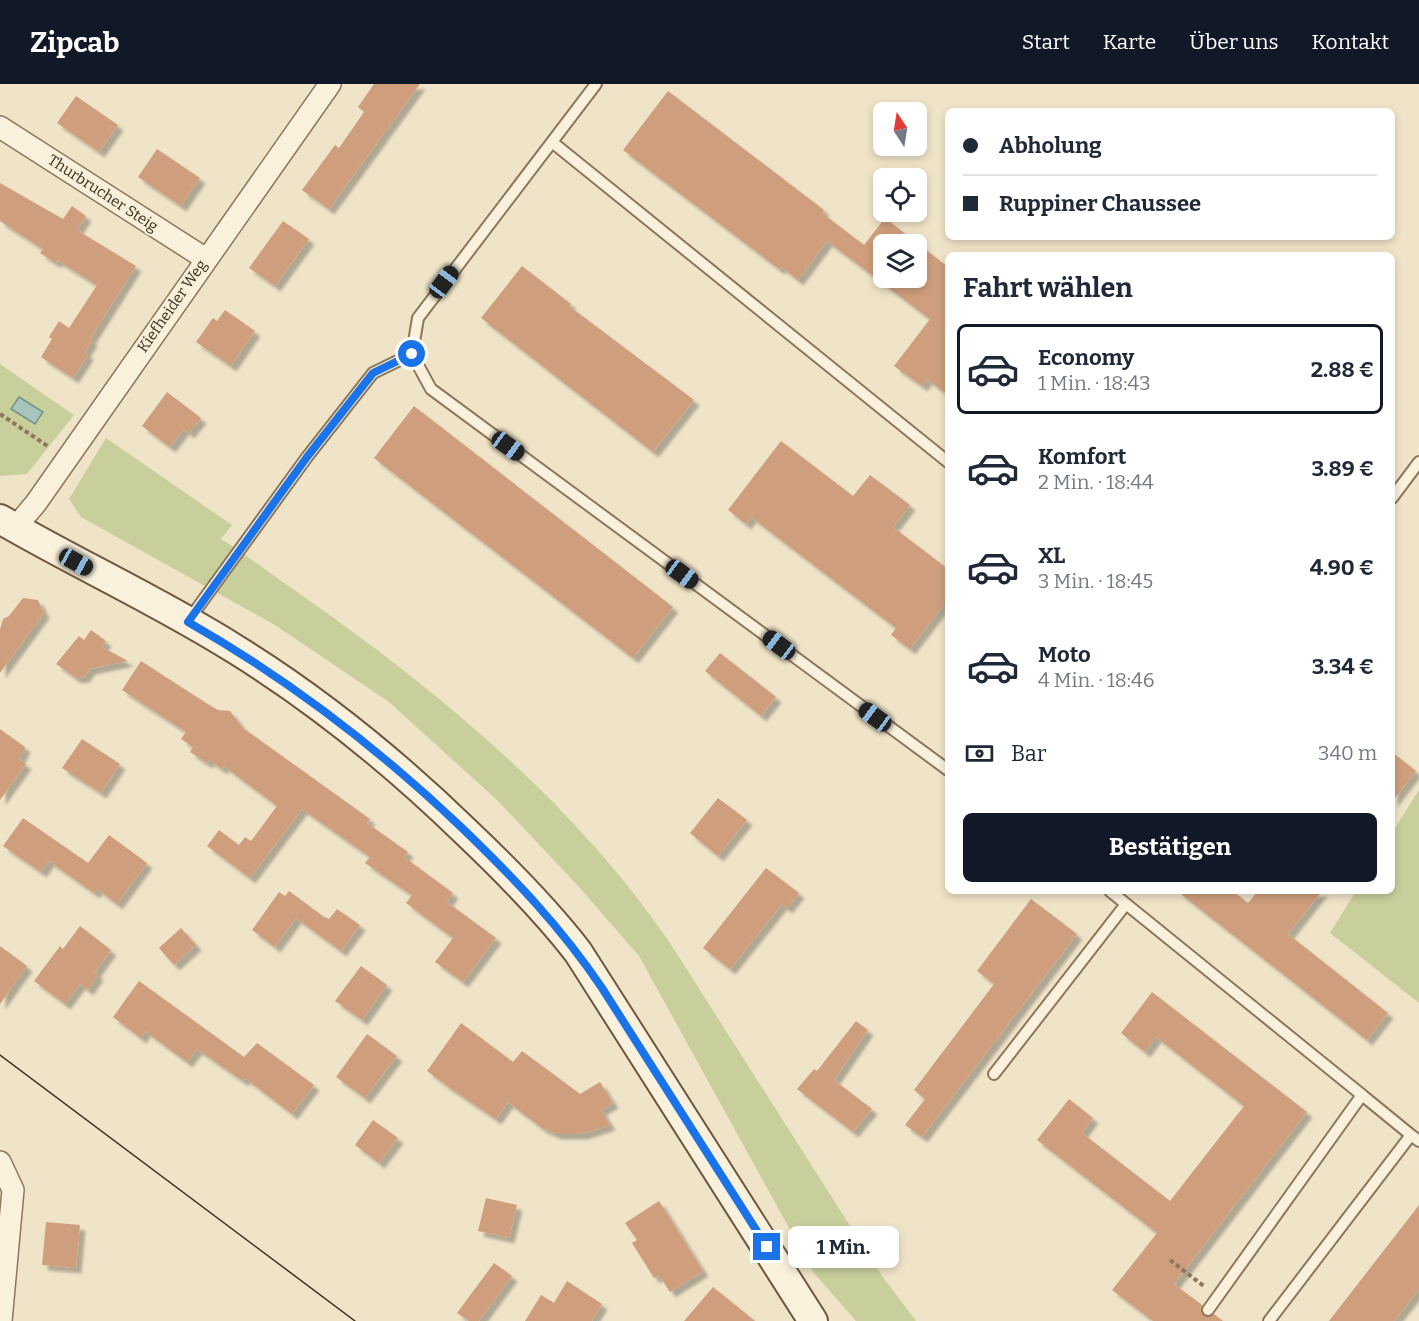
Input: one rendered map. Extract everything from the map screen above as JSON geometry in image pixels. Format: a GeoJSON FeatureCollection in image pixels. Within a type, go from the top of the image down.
{"type":"FeatureCollection","features":[{"type":"Feature","properties":{"kind":"main road"},"geometry":{"type":"LineString","coordinates":[[8,524],[188,622],[280,678],[378,751],[445,812],[541,907],[578,952],[608,997],[813,1321]]}},
{"type":"Feature","properties":{"kind":"street","name":"Kiefheider Weg"},"geometry":{"type":"LineString","coordinates":[[8,524],[36,503],[330,84]]}},
{"type":"Feature","properties":{"kind":"street","name":"Thurbrucher Steig"},"geometry":{"type":"LineString","coordinates":[[0,127],[206,259]]}},
{"type":"Feature","properties":{"kind":"street"},"geometry":{"type":"LineString","coordinates":[[0,1162],[13,1190],[1,1321]]}},
{"type":"Feature","properties":{"kind":"lane"},"geometry":{"type":"LineString","coordinates":[[596,84],[418,318],[412,354],[431,389],[945,768]]}},
{"type":"Feature","properties":{"kind":"lane"},"geometry":{"type":"LineString","coordinates":[[552,142],[945,460]]}},
{"type":"Feature","properties":{"kind":"lane"},"geometry":{"type":"LineString","coordinates":[[188,622],[307,457],[373,373],[412,354]]}},
{"type":"Feature","properties":{"kind":"lane"},"geometry":{"type":"LineString","coordinates":[[1395,494],[1419,462]]}},
{"type":"Feature","properties":{"kind":"lane"},"geometry":{"type":"LineString","coordinates":[[1114,894],[1415,1138],[1269,1321]]}},
{"type":"Feature","properties":{"kind":"lane"},"geometry":{"type":"LineString","coordinates":[[994,1074],[1126,904]]}},
{"type":"Feature","properties":{"kind":"lane"},"geometry":{"type":"LineString","coordinates":[[1208,1310],[1362,1095]]}},
{"type":"Feature","properties":{"kind":"path"},"geometry":{"type":"LineString","coordinates":[[0,414],[66,459]]}},
{"type":"Feature","properties":{"kind":"path"},"geometry":{"type":"LineString","coordinates":[[1170,1260],[1206,1288],[1202,1295]]}},
{"type":"Feature","properties":{"kind":"green space"},"geometry":{"type":"Polygon","coordinates":[[[0,364],[74,415],[27,474],[0,476],[0,364]]]}},
{"type":"Feature","properties":{"kind":"green space"},"geometry":{"type":"Polygon","coordinates":[[[106,438],[232,525],[221,539],[358,636],[457,714],[550,799],[593,845],[670,943],[882,1276],[916,1321],[856,1321],[814,1273],[639,956],[579,887],[498,801],[389,702],[275,625],[81,517],[69,499],[106,438]]]}},
{"type":"Feature","properties":{"kind":"green space"},"geometry":{"type":"Polygon","coordinates":[[[1419,790],[1419,1003],[1330,933],[1354,894],[1395,894],[1395,828],[1419,790]]]}},
{"type":"Feature","properties":{"kind":"water"},"geometry":{"type":"Polygon","coordinates":[[[19,397],[43,412],[35,424],[11,409],[19,397]]]}},
{"type":"Feature","properties":{"kind":"building"},"geometry":{"type":"Polygon","coordinates":[[[374,84],[420,84],[329,209],[302,190],[335,145],[339,148],[364,112],[358,107],[374,84]]]}},
{"type":"Feature","properties":{"kind":"building"},"geometry":{"type":"Polygon","coordinates":[[[668,91],[824,210],[822,213],[864,245],[882,222],[890,222],[906,234],[873,234],[873,276],[827,241],[798,280],[781,267],[779,269],[623,150],[668,91]]]}},
{"type":"Feature","properties":{"kind":"building"},"geometry":{"type":"Polygon","coordinates":[[[76,96],[118,125],[99,152],[57,123],[76,96]]]}},
{"type":"Feature","properties":{"kind":"building"},"geometry":{"type":"Polygon","coordinates":[[[157,149],[200,178],[181,206],[138,177],[157,149]]]}},
{"type":"Feature","properties":{"kind":"building"},"geometry":{"type":"Polygon","coordinates":[[[0,183],[63,219],[72,206],[86,216],[77,230],[136,266],[90,339],[92,341],[85,352],[88,355],[73,378],[41,357],[59,321],[69,328],[97,285],[57,260],[56,263],[40,253],[43,249],[0,221],[0,183]]]}},
{"type":"Feature","properties":{"kind":"building"},"geometry":{"type":"Polygon","coordinates":[[[283,221],[309,239],[275,286],[249,268],[283,221]]]}},
{"type":"Feature","properties":{"kind":"building"},"geometry":{"type":"Polygon","coordinates":[[[927,251],[945,265],[945,393],[927,379],[922,386],[894,366],[930,319],[889,288],[927,288],[927,251]]]}},
{"type":"Feature","properties":{"kind":"building"},"geometry":{"type":"Polygon","coordinates":[[[522,266],[571,304],[569,306],[694,400],[653,452],[481,318],[522,266]]]}},
{"type":"Feature","properties":{"kind":"building"},"geometry":{"type":"Polygon","coordinates":[[[225,310],[255,331],[231,366],[196,342],[213,318],[217,321],[225,310]]]}},
{"type":"Feature","properties":{"kind":"building"},"geometry":{"type":"Polygon","coordinates":[[[167,392],[201,418],[189,433],[184,429],[170,447],[142,426],[167,392]]]}},
{"type":"Feature","properties":{"kind":"building"},"geometry":{"type":"Polygon","coordinates":[[[414,406],[673,607],[633,658],[374,458],[414,406]]]}},
{"type":"Feature","properties":{"kind":"building"},"geometry":{"type":"Polygon","coordinates":[[[781,441],[853,496],[870,475],[910,505],[893,527],[945,567],[945,603],[910,649],[891,635],[896,628],[751,517],[746,524],[728,510],[781,441]]]}},
{"type":"Feature","properties":{"kind":"building"},"geometry":{"type":"Polygon","coordinates":[[[23,598],[38,600],[44,613],[0,673],[0,629],[3,619],[9,616],[23,598]]]}},
{"type":"Feature","properties":{"kind":"building"},"geometry":{"type":"Polygon","coordinates":[[[91,630],[106,641],[102,647],[128,661],[90,669],[84,677],[76,678],[56,664],[79,636],[84,640],[91,630]]]}},
{"type":"Feature","properties":{"kind":"building"},"geometry":{"type":"Polygon","coordinates":[[[720,653],[776,697],[761,716],[705,671],[720,653]]]}},
{"type":"Feature","properties":{"kind":"building"},"geometry":{"type":"Polygon","coordinates":[[[141,661],[218,710],[230,711],[243,728],[370,819],[367,823],[408,852],[404,857],[453,893],[447,902],[496,938],[463,982],[435,962],[453,938],[406,903],[412,895],[365,863],[370,857],[302,809],[250,878],[207,846],[219,830],[239,845],[245,837],[251,841],[277,806],[224,766],[222,769],[209,760],[207,763],[190,752],[193,747],[181,739],[186,732],[122,690],[141,661]]]}},
{"type":"Feature","properties":{"kind":"building"},"geometry":{"type":"Polygon","coordinates":[[[0,729],[25,747],[19,759],[26,764],[0,800],[0,729]]]}},
{"type":"Feature","properties":{"kind":"building"},"geometry":{"type":"Polygon","coordinates":[[[82,739],[120,764],[101,793],[62,768],[82,739]]]}},
{"type":"Feature","properties":{"kind":"building"},"geometry":{"type":"Polygon","coordinates":[[[1395,754],[1416,771],[1395,798],[1395,754]]]}},
{"type":"Feature","properties":{"kind":"building"},"geometry":{"type":"Polygon","coordinates":[[[718,798],[747,820],[718,856],[690,833],[718,798]]]}},
{"type":"Feature","properties":{"kind":"building"},"geometry":{"type":"Polygon","coordinates":[[[23,818],[88,863],[109,835],[147,863],[117,904],[97,889],[94,893],[49,861],[41,872],[3,846],[23,818]]]}},
{"type":"Feature","properties":{"kind":"building"},"geometry":{"type":"Polygon","coordinates":[[[766,868],[799,893],[787,908],[782,904],[730,969],[703,948],[766,868]]]}},
{"type":"Feature","properties":{"kind":"building"},"geometry":{"type":"Polygon","coordinates":[[[289,891],[324,917],[329,919],[337,909],[360,925],[341,951],[296,918],[275,947],[252,930],[279,892],[285,896],[289,891]]]}},
{"type":"Feature","properties":{"kind":"building"},"geometry":{"type":"Polygon","coordinates":[[[1181,894],[1237,894],[1248,903],[1256,894],[1320,894],[1288,934],[1388,1013],[1367,1040],[1181,894]]]}},
{"type":"Feature","properties":{"kind":"building"},"geometry":{"type":"Polygon","coordinates":[[[1031,899],[1077,934],[922,1137],[905,1125],[925,1099],[914,1090],[994,984],[977,971],[1031,899]]]}},
{"type":"Feature","properties":{"kind":"building"},"geometry":{"type":"Polygon","coordinates":[[[80,926],[111,950],[95,972],[98,975],[88,990],[80,984],[65,1004],[34,981],[60,946],[63,949],[80,926]]]}},
{"type":"Feature","properties":{"kind":"building"},"geometry":{"type":"Polygon","coordinates":[[[181,928],[196,945],[174,965],[159,948],[181,928]]]}},
{"type":"Feature","properties":{"kind":"building"},"geometry":{"type":"Polygon","coordinates":[[[0,946],[27,966],[0,1004],[0,946]]]}},
{"type":"Feature","properties":{"kind":"building"},"geometry":{"type":"Polygon","coordinates":[[[361,966],[387,985],[362,1020],[335,1001],[361,966]]]}},
{"type":"Feature","properties":{"kind":"building"},"geometry":{"type":"Polygon","coordinates":[[[139,981],[244,1057],[257,1043],[314,1085],[292,1114],[245,1078],[243,1081],[197,1049],[187,1062],[145,1031],[141,1038],[113,1017],[139,981]]]}},
{"type":"Feature","properties":{"kind":"building"},"geometry":{"type":"Polygon","coordinates":[[[1152,992],[1307,1112],[1174,1284],[1202,1305],[1203,1316],[1208,1317],[1214,1314],[1223,1321],[1153,1321],[1112,1290],[1157,1233],[1037,1140],[1069,1099],[1093,1118],[1082,1133],[1170,1201],[1244,1106],[1156,1037],[1145,1052],[1121,1033],[1152,992]]]}},
{"type":"Feature","properties":{"kind":"building"},"geometry":{"type":"Polygon","coordinates":[[[856,1021],[868,1030],[834,1080],[872,1109],[853,1132],[797,1089],[814,1069],[817,1071],[856,1021]]]}},
{"type":"Feature","properties":{"kind":"building"},"geometry":{"type":"Polygon","coordinates":[[[461,1023],[513,1062],[522,1051],[580,1094],[600,1082],[613,1103],[601,1110],[610,1125],[582,1134],[556,1134],[542,1128],[508,1102],[496,1119],[450,1088],[427,1071],[461,1023]]]}},
{"type":"Feature","properties":{"kind":"building"},"geometry":{"type":"Polygon","coordinates":[[[367,1034],[397,1056],[365,1098],[336,1077],[367,1034]]]}},
{"type":"Feature","properties":{"kind":"building"},"geometry":{"type":"Polygon","coordinates":[[[373,1120],[398,1138],[379,1163],[355,1145],[373,1120]]]}},
{"type":"Feature","properties":{"kind":"building"},"geometry":{"type":"Polygon","coordinates":[[[486,1198],[517,1205],[509,1238],[478,1231],[486,1198]]]}},
{"type":"Feature","properties":{"kind":"building"},"geometry":{"type":"Polygon","coordinates":[[[659,1201],[703,1271],[670,1292],[659,1275],[654,1278],[632,1243],[637,1240],[625,1223],[659,1201]]]}},
{"type":"Feature","properties":{"kind":"building"},"geometry":{"type":"Polygon","coordinates":[[[1419,1205],[1419,1289],[1394,1321],[1329,1321],[1419,1205]]]}},
{"type":"Feature","properties":{"kind":"building"},"geometry":{"type":"Polygon","coordinates":[[[46,1222],[80,1225],[76,1268],[42,1265],[46,1222]]]}},
{"type":"Feature","properties":{"kind":"building"},"geometry":{"type":"Polygon","coordinates":[[[494,1263],[512,1276],[479,1321],[469,1321],[457,1313],[494,1263]]]}},
{"type":"Feature","properties":{"kind":"building"},"geometry":{"type":"Polygon","coordinates":[[[567,1281],[602,1304],[592,1321],[525,1321],[541,1295],[554,1303],[567,1281]]]}},
{"type":"Feature","properties":{"kind":"building"},"geometry":{"type":"Polygon","coordinates":[[[713,1287],[755,1321],[684,1321],[713,1287]]]}},
{"type":"Feature","properties":{"kind":"tram line"},"geometry":{"type":"LineString","coordinates":[[0,1055],[355,1321]]}},
{"type":"Feature","properties":{"kind":"route"},"geometry":{"type":"LineString","coordinates":[[412,354],[373,373],[307,457],[188,622],[280,678],[378,751],[452,818],[541,907],[578,952],[626,1024],[767,1247]]}}]}
